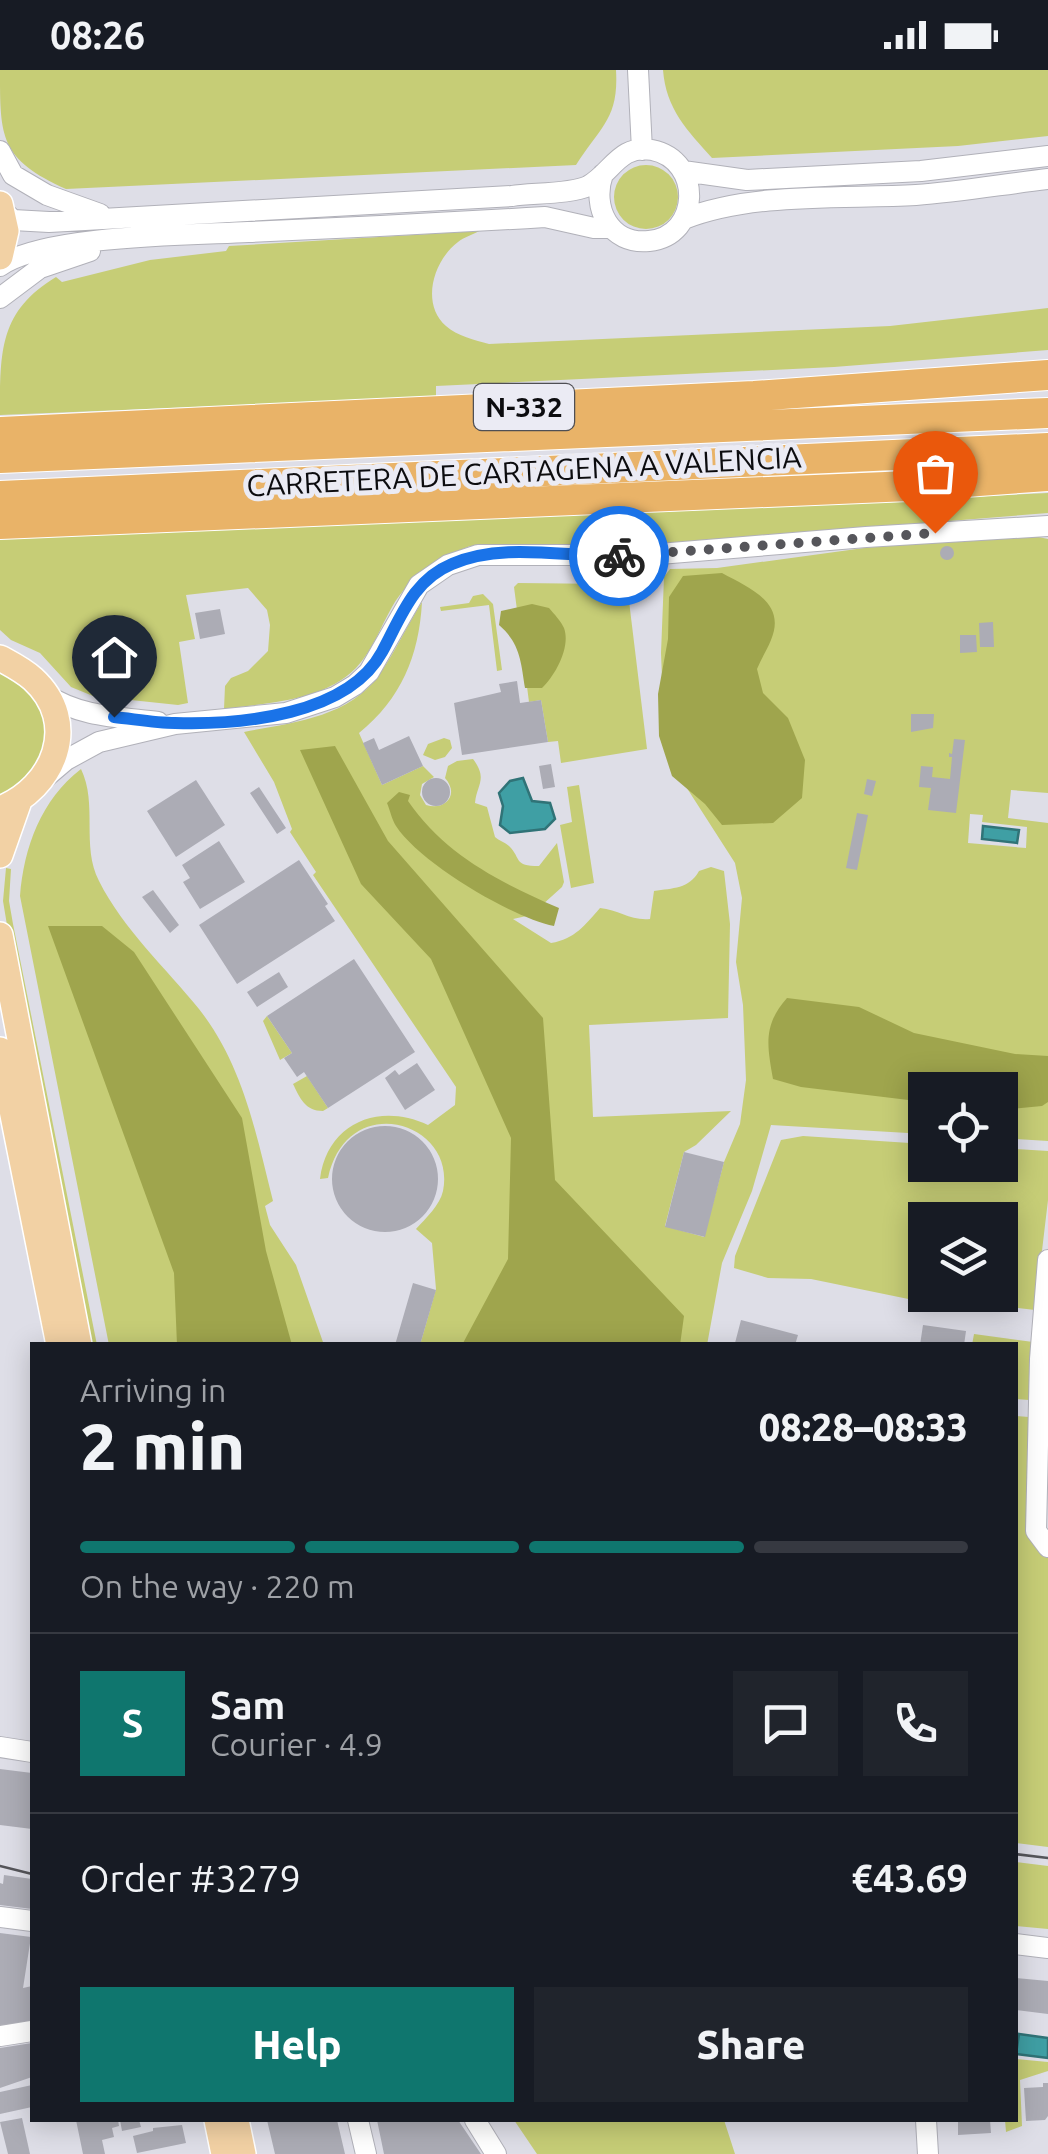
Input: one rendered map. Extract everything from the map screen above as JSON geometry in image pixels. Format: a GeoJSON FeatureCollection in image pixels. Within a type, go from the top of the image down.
{"type":"FeatureCollection","features":[{"type":"Feature","properties":{"kind":"highway","name":"N-332"},"geometry":{"type":"LineString","coordinates":[[0,432],[754,396],[1048,375]]}},
{"type":"Feature","properties":{"kind":"highway","name":"N-332"},"geometry":{"type":"LineString","coordinates":[[754,396],[1048,398]]}},
{"type":"Feature","properties":{"kind":"highway","name":"CARRETERA DE CARTAGENA A VALENCIA"},"geometry":{"type":"LineString","coordinates":[[0,458],[1048,413]]}},
{"type":"Feature","properties":{"kind":"highway","name":"CARRETERA DE CARTAGENA A VALENCIA"},"geometry":{"type":"LineString","coordinates":[[0,496],[1048,448]]}},
{"type":"Feature","properties":{"kind":"highway"},"geometry":{"type":"LineString","coordinates":[[0,524],[889,487],[1048,476]]}},
{"type":"Feature","properties":{"kind":"main road"},"geometry":{"type":"LineString","coordinates":[[0,257],[6,232],[2,208]]}},
{"type":"Feature","properties":{"kind":"main road"},"geometry":{"type":"LineString","coordinates":[[0,855],[10,805],[44,778],[54,758],[58,736],[45,694],[6,663]]}},
{"type":"Feature","properties":{"kind":"main road"},"geometry":{"type":"LineString","coordinates":[[0,935],[77,1342]]}},
{"type":"Feature","properties":{"kind":"main road"},"geometry":{"type":"LineString","coordinates":[[0,1050],[58,1342]]}},
{"type":"Feature","properties":{"kind":"main road"},"geometry":{"type":"LineString","coordinates":[[216,2122],[222,2154]]}},
{"type":"Feature","properties":{"kind":"main road"},"geometry":{"type":"LineString","coordinates":[[236,2122],[244,2154]]}},
{"type":"Feature","properties":{"kind":"street"},"geometry":{"type":"LineString","coordinates":[[638,70],[642,150]]}},
{"type":"Feature","properties":{"kind":"street"},"geometry":{"type":"LineString","coordinates":[[2,208],[12,220],[49,222],[512,196],[586,187],[619,156],[653,150],[672,158],[684,170],[691,195],[684,219]]}},
{"type":"Feature","properties":{"kind":"street"},"geometry":{"type":"LineString","coordinates":[[0,151],[14,175],[47,195],[117,218]]}},
{"type":"Feature","properties":{"kind":"street"},"geometry":{"type":"LineString","coordinates":[[684,170],[747,180],[922,170],[1048,156]]}},
{"type":"Feature","properties":{"kind":"street"},"geometry":{"type":"LineString","coordinates":[[602,174],[599,208],[610,228]]}},
{"type":"Feature","properties":{"kind":"street"},"geometry":{"type":"LineString","coordinates":[[0,266],[12,258],[58,246],[545,217],[610,228],[638,242],[655,241],[666,237],[684,219],[713,208],[923,194],[1048,179]]}},
{"type":"Feature","properties":{"kind":"street"},"geometry":{"type":"LineString","coordinates":[[0,298],[40,268],[128,240]]}},
{"type":"Feature","properties":{"kind":"street"},"geometry":{"type":"LineString","coordinates":[[44,778],[98,742],[175,724],[286,713],[356,685],[382,654],[400,614],[419,586],[448,565],[478,555],[647,555],[1048,526]]}},
{"type":"Feature","properties":{"kind":"street"},"geometry":{"type":"LineString","coordinates":[[45,694],[80,712],[175,724]]}},
{"type":"Feature","properties":{"kind":"street"},"geometry":{"type":"LineString","coordinates":[[1048,1260],[1040,1348],[1036,1531],[1048,1547]]}},
{"type":"Feature","properties":{"kind":"street"},"geometry":{"type":"LineString","coordinates":[[0,1747],[30,1752]]}},
{"type":"Feature","properties":{"kind":"street"},"geometry":{"type":"LineString","coordinates":[[0,1917],[30,1921]]}},
{"type":"Feature","properties":{"kind":"street"},"geometry":{"type":"LineString","coordinates":[[1018,1944],[1048,1948]]}},
{"type":"Feature","properties":{"kind":"street"},"geometry":{"type":"LineString","coordinates":[[0,2036],[30,2031]]}},
{"type":"Feature","properties":{"kind":"street"},"geometry":{"type":"LineString","coordinates":[[205,2122],[222,2154]]}},
{"type":"Feature","properties":{"kind":"street"},"geometry":{"type":"LineString","coordinates":[[244,2154],[247,2122]]}},
{"type":"Feature","properties":{"kind":"street"},"geometry":{"type":"LineString","coordinates":[[358,2122],[366,2154]]}},
{"type":"Feature","properties":{"kind":"street"},"geometry":{"type":"LineString","coordinates":[[476,2122],[496,2154]]}},
{"type":"Feature","properties":{"kind":"street"},"geometry":{"type":"LineString","coordinates":[[926,2122],[928,2154]]}},
{"type":"Feature","properties":{"kind":"green space"},"geometry":{"type":"Polygon","coordinates":[[[0,70],[616,70],[616,87],[606,122],[576,165],[66,189],[28,167],[8,144],[1,113],[0,70]]]}},
{"type":"Feature","properties":{"kind":"green space"},"geometry":{"type":"Polygon","coordinates":[[[663,70],[1048,70],[1048,136],[958,146],[712,158],[673,108],[663,70]]]}},
{"type":"Feature","properties":{"kind":"green space"},"geometry":{"type":"Polygon","coordinates":[[[646,165],[669,174],[678,197],[669,220],[646,229],[623,220],[614,197],[623,174],[646,165]]]}},
{"type":"Feature","properties":{"kind":"green space"},"geometry":{"type":"Polygon","coordinates":[[[479,231],[460,240],[442,259],[432,294],[438,317],[446,326],[489,344],[890,326],[1048,308],[1048,350],[834,367],[436,386],[436,397],[0,415],[7,334],[24,304],[56,277],[62,282],[150,260],[226,251],[229,246],[479,231]]]}},
{"type":"Feature","properties":{"kind":"green space"},"geometry":{"type":"Polygon","coordinates":[[[1048,493],[1048,513],[686,542],[470,546],[436,563],[407,586],[367,654],[343,679],[312,694],[258,705],[224,709],[225,686],[231,678],[248,671],[268,651],[267,610],[248,588],[186,595],[195,639],[179,642],[188,703],[178,705],[93,696],[71,687],[40,653],[11,640],[0,630],[0,537],[1048,493]]]}},
{"type":"Feature","properties":{"kind":"green space"},"geometry":{"type":"Polygon","coordinates":[[[1029,535],[1048,539],[1048,793],[1011,790],[1008,818],[1048,823],[1048,1141],[1018,1139],[1018,1072],[908,1072],[908,1133],[771,1125],[752,1191],[722,1263],[708,1342],[421,1342],[436,1289],[432,1243],[416,1229],[443,1191],[443,1167],[434,1147],[418,1133],[398,1125],[376,1125],[356,1133],[339,1150],[328,1178],[320,1179],[333,1144],[344,1131],[374,1117],[410,1118],[428,1125],[455,1105],[456,1087],[313,875],[316,872],[290,832],[274,782],[244,732],[317,716],[351,701],[378,676],[422,602],[417,640],[405,675],[386,706],[359,733],[382,785],[423,766],[434,777],[422,784],[420,795],[426,805],[439,806],[451,796],[445,778],[448,766],[473,759],[481,777],[475,803],[487,807],[495,837],[509,846],[522,863],[539,866],[557,843],[562,887],[531,915],[513,919],[551,943],[573,935],[600,908],[650,919],[654,891],[685,884],[699,871],[711,867],[724,871],[730,924],[728,1018],[589,1025],[593,1117],[731,1111],[684,1152],[665,1226],[704,1237],[724,1162],[740,1124],[746,1080],[743,1005],[736,962],[742,898],[735,863],[674,768],[664,727],[661,653],[664,577],[670,569],[717,568],[864,548],[1029,535]],[[970,814],[968,843],[1026,848],[1027,827],[982,822],[983,815],[970,814]]]}},
{"type":"Feature","properties":{"kind":"green space"},"geometry":{"type":"Polygon","coordinates":[[[722,573],[770,606],[775,627],[757,669],[763,693],[788,718],[805,760],[802,798],[773,823],[722,825],[705,804],[672,776],[659,736],[658,694],[668,639],[669,597],[683,576],[722,573]]]}},
{"type":"Feature","properties":{"kind":"green space"},"geometry":{"type":"Polygon","coordinates":[[[518,583],[611,584],[623,590],[629,601],[647,749],[561,763],[558,741],[548,742],[541,700],[529,702],[514,587],[518,583]]]}},
{"type":"Feature","properties":{"kind":"green space"},"geometry":{"type":"Polygon","coordinates":[[[483,594],[493,604],[502,670],[497,671],[489,605],[441,611],[440,607],[469,603],[473,596],[483,594]]]}},
{"type":"Feature","properties":{"kind":"green space"},"geometry":{"type":"Polygon","coordinates":[[[532,604],[549,608],[563,625],[566,636],[560,661],[542,688],[525,688],[515,646],[499,625],[501,611],[532,604]]]}},
{"type":"Feature","properties":{"kind":"green space"},"geometry":{"type":"Polygon","coordinates":[[[0,674],[28,689],[43,715],[45,730],[40,760],[32,775],[0,796],[0,674]]]}},
{"type":"Feature","properties":{"kind":"green space"},"geometry":{"type":"Polygon","coordinates":[[[444,738],[450,740],[452,748],[445,757],[435,760],[423,755],[428,744],[444,738]]]}},
{"type":"Feature","properties":{"kind":"green space"},"geometry":{"type":"Polygon","coordinates":[[[335,746],[388,841],[543,1018],[555,1180],[684,1316],[680,1342],[464,1342],[508,1259],[511,1138],[431,959],[361,884],[300,750],[335,746]]]}},
{"type":"Feature","properties":{"kind":"green space"},"geometry":{"type":"Polygon","coordinates":[[[81,769],[88,796],[94,868],[109,899],[132,932],[199,1009],[227,1053],[246,1100],[273,1201],[265,1206],[270,1225],[296,1265],[323,1342],[108,1342],[20,896],[37,826],[67,781],[81,769]]]}},
{"type":"Feature","properties":{"kind":"green space"},"geometry":{"type":"Polygon","coordinates":[[[579,785],[594,883],[571,888],[560,825],[572,822],[567,787],[579,785]]]}},
{"type":"Feature","properties":{"kind":"green space"},"geometry":{"type":"Polygon","coordinates":[[[399,792],[410,795],[408,801],[423,820],[457,852],[495,877],[559,908],[554,926],[491,900],[425,856],[393,821],[387,803],[399,792]]]}},
{"type":"Feature","properties":{"kind":"green space"},"geometry":{"type":"Polygon","coordinates":[[[6,868],[11,869],[9,901],[13,924],[96,1342],[90,1342],[3,901],[6,868]]]}},
{"type":"Feature","properties":{"kind":"green space"},"geometry":{"type":"Polygon","coordinates":[[[48,926],[102,926],[134,952],[242,1118],[266,1251],[291,1342],[177,1342],[174,1273],[48,926]]]}},
{"type":"Feature","properties":{"kind":"green space"},"geometry":{"type":"Polygon","coordinates":[[[787,998],[859,1007],[914,1033],[1015,1054],[1048,1056],[1048,1102],[1018,1108],[1018,1072],[908,1072],[908,1100],[801,1087],[773,1079],[769,1036],[787,998]]]}},
{"type":"Feature","properties":{"kind":"green space"},"geometry":{"type":"Polygon","coordinates":[[[267,1016],[292,1053],[280,1060],[263,1021],[267,1016]]]}},
{"type":"Feature","properties":{"kind":"green space"},"geometry":{"type":"Polygon","coordinates":[[[307,1076],[328,1108],[323,1111],[307,1106],[293,1084],[307,1076]]]}},
{"type":"Feature","properties":{"kind":"green space"},"geometry":{"type":"Polygon","coordinates":[[[803,1136],[908,1143],[908,1182],[1018,1182],[1018,1149],[1048,1151],[1048,1200],[1035,1310],[1018,1308],[1018,1202],[908,1202],[908,1299],[811,1279],[768,1278],[734,1268],[735,1256],[781,1140],[803,1136]]]}},
{"type":"Feature","properties":{"kind":"green space"},"geometry":{"type":"Polygon","coordinates":[[[974,1334],[1033,1342],[1029,1400],[1018,1399],[1018,1342],[973,1342],[974,1334]]]}},
{"type":"Feature","properties":{"kind":"green space"},"geometry":{"type":"Polygon","coordinates":[[[1018,1416],[1029,1417],[1029,1472],[1048,1553],[1048,1847],[1018,1843],[1018,1416]]]}},
{"type":"Feature","properties":{"kind":"green space"},"geometry":{"type":"Polygon","coordinates":[[[1018,1862],[1048,1866],[1048,1929],[1018,1926],[1018,1862]]]}},
{"type":"Feature","properties":{"kind":"green space"},"geometry":{"type":"Polygon","coordinates":[[[1018,2059],[1048,2062],[1048,2071],[1020,2080],[1022,2126],[1006,2132],[1005,2122],[1018,2122],[1018,2059]]]}},
{"type":"Feature","properties":{"kind":"green space"},"geometry":{"type":"Polygon","coordinates":[[[515,2122],[725,2122],[735,2154],[537,2154],[515,2122]]]}},
{"type":"Feature","properties":{"kind":"water"},"geometry":{"type":"Polygon","coordinates":[[[523,778],[532,801],[550,803],[555,819],[545,829],[510,833],[500,825],[503,806],[499,793],[510,781],[523,778]]]}},
{"type":"Feature","properties":{"kind":"water"},"geometry":{"type":"Polygon","coordinates":[[[983,826],[1019,830],[1017,843],[982,839],[983,826]]]}},
{"type":"Feature","properties":{"kind":"water"},"geometry":{"type":"Polygon","coordinates":[[[1019,2034],[1048,2038],[1048,2058],[1018,2054],[1019,2034]]]}},
{"type":"Feature","properties":{"kind":"building"},"geometry":{"type":"Polygon","coordinates":[[[947,546],[954,553],[947,560],[940,553],[947,546]]]}},
{"type":"Feature","properties":{"kind":"building"},"geometry":{"type":"Polygon","coordinates":[[[220,609],[225,634],[200,639],[195,613],[220,609]]]}},
{"type":"Feature","properties":{"kind":"building"},"geometry":{"type":"Polygon","coordinates":[[[993,622],[994,647],[980,647],[979,623],[993,622]]]}},
{"type":"Feature","properties":{"kind":"building"},"geometry":{"type":"Polygon","coordinates":[[[960,635],[976,635],[977,652],[960,653],[960,635]]]}},
{"type":"Feature","properties":{"kind":"building"},"geometry":{"type":"Polygon","coordinates":[[[517,681],[520,703],[541,700],[548,742],[462,755],[454,703],[501,692],[499,684],[517,681]]]}},
{"type":"Feature","properties":{"kind":"building"},"geometry":{"type":"Polygon","coordinates":[[[911,714],[934,714],[933,728],[911,732],[911,714]]]}},
{"type":"Feature","properties":{"kind":"building"},"geometry":{"type":"Polygon","coordinates":[[[409,736],[423,766],[382,785],[363,743],[374,738],[379,750],[409,736]]]}},
{"type":"Feature","properties":{"kind":"building"},"geometry":{"type":"Polygon","coordinates":[[[954,739],[965,740],[956,813],[928,810],[931,788],[919,787],[921,766],[933,767],[932,777],[950,779],[949,753],[952,754],[954,739]]]}},
{"type":"Feature","properties":{"kind":"building"},"geometry":{"type":"Polygon","coordinates":[[[551,764],[555,787],[543,789],[539,766],[551,764]]]}},
{"type":"Feature","properties":{"kind":"building"},"geometry":{"type":"Polygon","coordinates":[[[436,778],[446,782],[450,792],[446,802],[436,806],[426,802],[422,792],[426,782],[436,778]]]}},
{"type":"Feature","properties":{"kind":"building"},"geometry":{"type":"Polygon","coordinates":[[[867,779],[876,781],[872,796],[864,794],[867,779]]]}},
{"type":"Feature","properties":{"kind":"building"},"geometry":{"type":"Polygon","coordinates":[[[196,780],[225,825],[176,857],[147,811],[196,780]]]}},
{"type":"Feature","properties":{"kind":"building"},"geometry":{"type":"Polygon","coordinates":[[[259,787],[286,828],[277,834],[250,793],[259,787]]]}},
{"type":"Feature","properties":{"kind":"building"},"geometry":{"type":"Polygon","coordinates":[[[857,813],[868,815],[857,870],[846,868],[857,813]]]}},
{"type":"Feature","properties":{"kind":"building"},"geometry":{"type":"Polygon","coordinates":[[[219,841],[245,882],[200,909],[183,882],[190,878],[182,865],[219,841]]]}},
{"type":"Feature","properties":{"kind":"building"},"geometry":{"type":"Polygon","coordinates":[[[299,860],[335,921],[237,984],[199,925],[299,860]]]}},
{"type":"Feature","properties":{"kind":"building"},"geometry":{"type":"Polygon","coordinates":[[[153,890],[179,925],[170,933],[142,897],[153,890]]]}},
{"type":"Feature","properties":{"kind":"building"},"geometry":{"type":"Polygon","coordinates":[[[354,959],[415,1052],[328,1108],[304,1072],[297,1077],[284,1058],[292,1053],[267,1016],[354,959]]]}},
{"type":"Feature","properties":{"kind":"building"},"geometry":{"type":"Polygon","coordinates":[[[279,972],[288,987],[257,1007],[247,992],[279,972]]]}},
{"type":"Feature","properties":{"kind":"building"},"geometry":{"type":"Polygon","coordinates":[[[417,1063],[435,1090],[405,1110],[385,1078],[395,1070],[399,1075],[417,1063]]]}},
{"type":"Feature","properties":{"kind":"building"},"geometry":{"type":"Polygon","coordinates":[[[385,1126],[405,1130],[423,1141],[434,1159],[438,1179],[434,1199],[423,1217],[405,1228],[385,1232],[365,1228],[347,1217],[336,1199],[332,1179],[336,1159],[347,1141],[365,1130],[385,1126]]]}},
{"type":"Feature","properties":{"kind":"building"},"geometry":{"type":"Polygon","coordinates":[[[684,1152],[724,1162],[705,1237],[665,1227],[684,1152]]]}},
{"type":"Feature","properties":{"kind":"building"},"geometry":{"type":"Polygon","coordinates":[[[413,1283],[436,1290],[421,1342],[396,1342],[413,1283]]]}},
{"type":"Feature","properties":{"kind":"building"},"geometry":{"type":"Polygon","coordinates":[[[741,1320],[798,1335],[796,1342],[735,1342],[741,1320]]]}},
{"type":"Feature","properties":{"kind":"building"},"geometry":{"type":"Polygon","coordinates":[[[923,1325],[966,1331],[964,1342],[920,1342],[923,1325]]]}},
{"type":"Feature","properties":{"kind":"building"},"geometry":{"type":"Polygon","coordinates":[[[0,1769],[30,1773],[30,1829],[0,1825],[0,1769]]]}},
{"type":"Feature","properties":{"kind":"building"},"geometry":{"type":"Polygon","coordinates":[[[4,1875],[30,1879],[30,1909],[0,1905],[0,1883],[3,1884],[4,1875]]]}},
{"type":"Feature","properties":{"kind":"building"},"geometry":{"type":"Polygon","coordinates":[[[0,1933],[30,1937],[23,1988],[30,1986],[30,2022],[0,2028],[0,1933]]]}},
{"type":"Feature","properties":{"kind":"building"},"geometry":{"type":"Polygon","coordinates":[[[1018,1978],[1048,1981],[1048,2014],[1018,2010],[1018,1978]]]}},
{"type":"Feature","properties":{"kind":"building"},"geometry":{"type":"Polygon","coordinates":[[[30,2043],[30,2078],[0,2088],[0,2048],[30,2043]]]}},
{"type":"Feature","properties":{"kind":"building"},"geometry":{"type":"Polygon","coordinates":[[[1043,2083],[1048,2083],[1048,2116],[1045,2120],[1026,2121],[1024,2088],[1043,2087],[1043,2083]]]}},
{"type":"Feature","properties":{"kind":"building"},"geometry":{"type":"Polygon","coordinates":[[[30,2085],[30,2107],[0,2114],[0,2092],[30,2085]]]}},
{"type":"Feature","properties":{"kind":"building"},"geometry":{"type":"Polygon","coordinates":[[[22,2118],[30,2154],[8,2154],[0,2122],[22,2118]]]}},
{"type":"Feature","properties":{"kind":"building"},"geometry":{"type":"Polygon","coordinates":[[[76,2122],[118,2122],[119,2126],[112,2128],[114,2137],[102,2140],[105,2154],[83,2154],[76,2122]]]}},
{"type":"Feature","properties":{"kind":"building"},"geometry":{"type":"Polygon","coordinates":[[[120,2122],[140,2122],[141,2127],[122,2131],[120,2122]]]}},
{"type":"Feature","properties":{"kind":"building"},"geometry":{"type":"Polygon","coordinates":[[[267,2122],[337,2122],[345,2154],[275,2154],[267,2122]]]}},
{"type":"Feature","properties":{"kind":"building"},"geometry":{"type":"Polygon","coordinates":[[[377,2122],[459,2122],[481,2154],[384,2154],[377,2122]]]}},
{"type":"Feature","properties":{"kind":"building"},"geometry":{"type":"Polygon","coordinates":[[[958,2122],[990,2122],[991,2133],[958,2135],[958,2122]]]}},
{"type":"Feature","properties":{"kind":"building"},"geometry":{"type":"Polygon","coordinates":[[[182,2125],[186,2143],[137,2153],[133,2136],[153,2128],[182,2125]]]}},
{"type":"Feature","properties":{"kind":"tram line"},"geometry":{"type":"LineString","coordinates":[[1018,1854],[1048,1858]]}},
{"type":"Feature","properties":{"kind":"tram line"},"geometry":{"type":"LineString","coordinates":[[0,1866],[30,1874]]}},
{"type":"Feature","properties":{"kind":"way so far"},"geometry":{"type":"LineString","coordinates":[[619,556],[935,533]]}},
{"type":"Feature","properties":{"kind":"route"},"geometry":{"type":"LineString","coordinates":[[114,717],[175,724],[286,713],[314,705],[356,685],[369,672],[419,586],[448,565],[478,555],[508,553],[619,556]]}}]}
